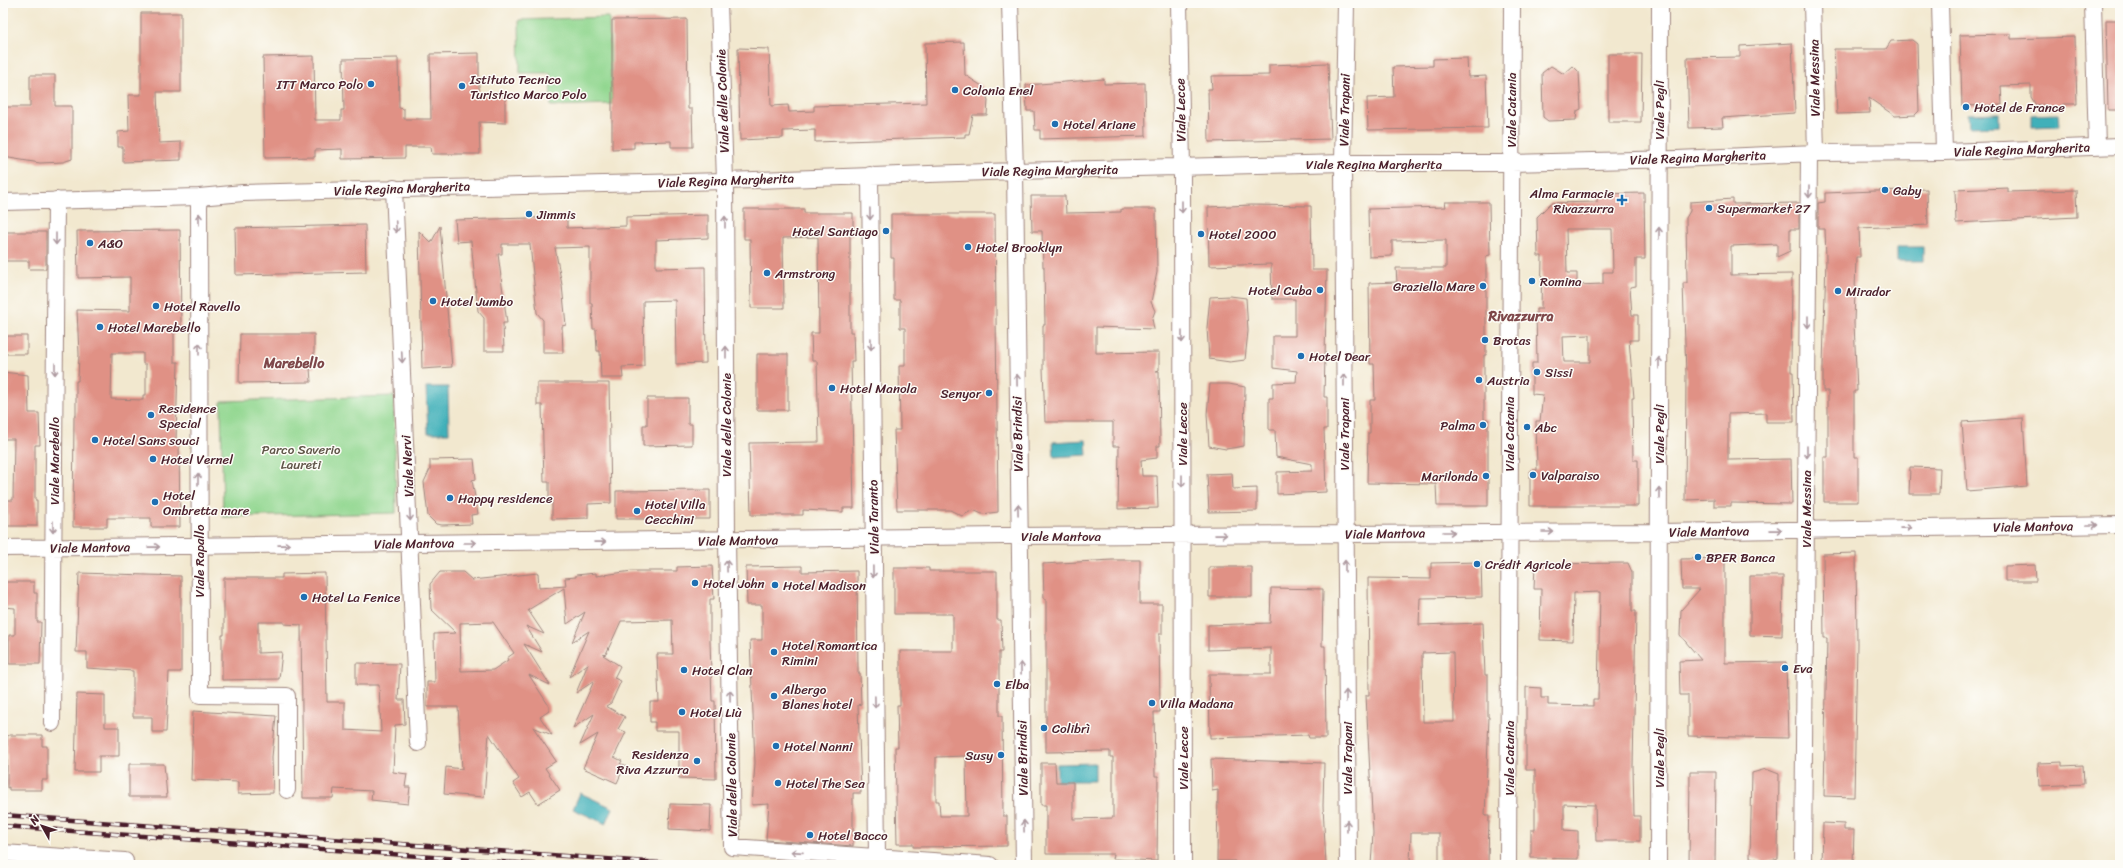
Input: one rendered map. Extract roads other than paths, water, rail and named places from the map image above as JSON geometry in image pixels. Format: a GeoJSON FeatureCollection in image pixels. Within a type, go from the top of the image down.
{"type":"FeatureCollection","features":[{"type":"Feature","properties":{"kind":"street","name":"Viale delle Colonie"},"geometry":{"type":"LineString","coordinates":[[719,3],[725,181],[727,540],[732,847],[877,858]]}},
{"type":"Feature","properties":{"kind":"street","name":"Viale Brindisi"},"geometry":{"type":"LineString","coordinates":[[1010,3],[1015,171],[1018,536],[1024,865]]}},
{"type":"Feature","properties":{"kind":"street","name":"Viale Lecce"},"geometry":{"type":"LineString","coordinates":[[1179,3],[1182,168],[1183,865]]}},
{"type":"Feature","properties":{"kind":"street","name":"Viale Trapani"},"geometry":{"type":"LineString","coordinates":[[1346,3],[1343,163],[1348,865]]}},
{"type":"Feature","properties":{"kind":"street","name":"Viale Catania"},"geometry":{"type":"LineString","coordinates":[[1508,865],[1512,3]]}},
{"type":"Feature","properties":{"kind":"street","name":"Viale Pegli"},"geometry":{"type":"LineString","coordinates":[[1658,865],[1660,532],[1660,3]]}},
{"type":"Feature","properties":{"kind":"street","name":"Viale Messina"},"geometry":{"type":"LineString","coordinates":[[1803,865],[1806,530],[1813,153],[1812,3]]}},
{"type":"Feature","properties":{"kind":"street"},"geometry":{"type":"LineString","coordinates":[[1940,3],[1944,152]]}},
{"type":"Feature","properties":{"kind":"street","name":"Viale Regina Margherita"},"geometry":{"type":"LineString","coordinates":[[2093,3],[2097,147]]}},
{"type":"Feature","properties":{"kind":"street","name":"Viale Regina Margherita"},"geometry":{"type":"LineString","coordinates":[[3,202],[199,198],[243,193],[394,188],[725,181],[1015,171],[1343,163],[1511,163],[1813,153],[1944,152],[2120,146]]}},
{"type":"Feature","properties":{"kind":"street","name":"Viale Taranto"},"geometry":{"type":"LineString","coordinates":[[870,175],[877,858]]}},
{"type":"Feature","properties":{"kind":"street","name":"Viale Nervi"},"geometry":{"type":"LineString","coordinates":[[394,188],[411,543],[418,744]]}},
{"type":"Feature","properties":{"kind":"street","name":"Viale Rapallo"},"geometry":{"type":"LineString","coordinates":[[199,198],[198,546],[200,695],[286,696],[287,790]]}},
{"type":"Feature","properties":{"kind":"street","name":"Viale Marebello"},"geometry":{"type":"LineString","coordinates":[[52,723],[56,200]]}},
{"type":"Feature","properties":{"kind":"street","name":"Viale Mantova"},"geometry":{"type":"LineString","coordinates":[[3,548],[873,537],[1660,532],[2120,525]]}},
{"type":"Feature","properties":{"kind":"street"},"geometry":{"type":"LineString","coordinates":[[3,853],[126,861]]}},
{"type":"Feature","properties":{"kind":"street"},"geometry":{"type":"LineString","coordinates":[[877,858],[990,865]]}},
{"type":"Feature","properties":{"kind":"water"},"geometry":{"type":"Polygon","coordinates":[[[1999,113],[1999,126],[1969,127],[1968,114],[1999,113]]]}},
{"type":"Feature","properties":{"kind":"water"},"geometry":{"type":"Polygon","coordinates":[[[2058,114],[2059,126],[2031,127],[2031,115],[2058,114]]]}},
{"type":"Feature","properties":{"kind":"water"},"geometry":{"type":"Polygon","coordinates":[[[1897,247],[1923,247],[1923,261],[1897,261],[1897,247]]]}},
{"type":"Feature","properties":{"kind":"water"},"geometry":{"type":"Polygon","coordinates":[[[426,387],[448,387],[449,433],[428,433],[426,387]]]}},
{"type":"Feature","properties":{"kind":"water"},"geometry":{"type":"Polygon","coordinates":[[[1086,440],[1087,455],[1054,457],[1053,442],[1086,440]]]}},
{"type":"Feature","properties":{"kind":"water"},"geometry":{"type":"Polygon","coordinates":[[[1095,763],[1095,781],[1057,781],[1057,764],[1095,763]]]}},
{"type":"Feature","properties":{"kind":"water"},"geometry":{"type":"Polygon","coordinates":[[[580,793],[613,808],[606,824],[573,809],[580,793]]]}},
{"type":"Feature","properties":{"kind":"railway"},"geometry":{"type":"LineString","coordinates":[[3,815],[688,865]]}},
{"type":"Feature","properties":{"kind":"railway"},"geometry":{"type":"LineString","coordinates":[[3,826],[544,865]]}},
{"type":"Feature","properties":{"kind":"place","name":"ITT Marco Polo"},"geometry":{"type":"Point","coordinates":[371,84]}},
{"type":"Feature","properties":{"kind":"place","name":"Istituto Tecnico Turistico Marco Polo"},"geometry":{"type":"Point","coordinates":[462,86]}},
{"type":"Feature","properties":{"kind":"place","name":"Colonia Enel"},"geometry":{"type":"Point","coordinates":[955,90]}},
{"type":"Feature","properties":{"kind":"place","name":"Hotel de France"},"geometry":{"type":"Point","coordinates":[1966,107]}},
{"type":"Feature","properties":{"kind":"place","name":"Hotel Ariane"},"geometry":{"type":"Point","coordinates":[1055,124]}},
{"type":"Feature","properties":{"kind":"place","name":"Gaby"},"geometry":{"type":"Point","coordinates":[1885,190]}},
{"type":"Feature","properties":{"kind":"place","name":"Alma Farmacie Rivazzurra"},"geometry":{"type":"Point","coordinates":[1622,200]}},
{"type":"Feature","properties":{"kind":"place","name":"Supermarket 27"},"geometry":{"type":"Point","coordinates":[1709,208]}},
{"type":"Feature","properties":{"kind":"place","name":"Jimmis"},"geometry":{"type":"Point","coordinates":[529,214]}},
{"type":"Feature","properties":{"kind":"place","name":"Hotel Santiago"},"geometry":{"type":"Point","coordinates":[886,231]}},
{"type":"Feature","properties":{"kind":"place","name":"Hotel 2000"},"geometry":{"type":"Point","coordinates":[1201,234]}},
{"type":"Feature","properties":{"kind":"place","name":"A&O"},"geometry":{"type":"Point","coordinates":[90,243]}},
{"type":"Feature","properties":{"kind":"place","name":"Hotel Brooklyn"},"geometry":{"type":"Point","coordinates":[968,247]}},
{"type":"Feature","properties":{"kind":"place","name":"Armstrong"},"geometry":{"type":"Point","coordinates":[767,273]}},
{"type":"Feature","properties":{"kind":"place","name":"Romina"},"geometry":{"type":"Point","coordinates":[1532,281]}},
{"type":"Feature","properties":{"kind":"place","name":"Graziella Mare"},"geometry":{"type":"Point","coordinates":[1483,286]}},
{"type":"Feature","properties":{"kind":"place","name":"Hotel Cuba"},"geometry":{"type":"Point","coordinates":[1320,290]}},
{"type":"Feature","properties":{"kind":"place","name":"Mirador"},"geometry":{"type":"Point","coordinates":[1838,291]}},
{"type":"Feature","properties":{"kind":"place","name":"Hotel Jumbo"},"geometry":{"type":"Point","coordinates":[433,301]}},
{"type":"Feature","properties":{"kind":"place","name":"Hotel Ravello"},"geometry":{"type":"Point","coordinates":[156,306]}},
{"type":"Feature","properties":{"kind":"place","name":"Hotel Marebello"},"geometry":{"type":"Point","coordinates":[100,327]}},
{"type":"Feature","properties":{"kind":"place","name":"Brotas"},"geometry":{"type":"Point","coordinates":[1485,340]}},
{"type":"Feature","properties":{"kind":"place","name":"Hotel Dear"},"geometry":{"type":"Point","coordinates":[1301,356]}},
{"type":"Feature","properties":{"kind":"place","name":"Sissi"},"geometry":{"type":"Point","coordinates":[1537,372]}},
{"type":"Feature","properties":{"kind":"place","name":"Austria"},"geometry":{"type":"Point","coordinates":[1479,380]}},
{"type":"Feature","properties":{"kind":"place","name":"Hotel Manola"},"geometry":{"type":"Point","coordinates":[832,388]}},
{"type":"Feature","properties":{"kind":"place","name":"Senyor"},"geometry":{"type":"Point","coordinates":[989,393]}},
{"type":"Feature","properties":{"kind":"place","name":"Residence Special"},"geometry":{"type":"Point","coordinates":[151,415]}},
{"type":"Feature","properties":{"kind":"place","name":"Palma"},"geometry":{"type":"Point","coordinates":[1483,425]}},
{"type":"Feature","properties":{"kind":"place","name":"Abc"},"geometry":{"type":"Point","coordinates":[1527,427]}},
{"type":"Feature","properties":{"kind":"place","name":"Hotel Sans souci"},"geometry":{"type":"Point","coordinates":[95,440]}},
{"type":"Feature","properties":{"kind":"place","name":"Hotel Vernel"},"geometry":{"type":"Point","coordinates":[153,459]}},
{"type":"Feature","properties":{"kind":"place","name":"Valparaiso"},"geometry":{"type":"Point","coordinates":[1533,475]}},
{"type":"Feature","properties":{"kind":"place","name":"Marilonda"},"geometry":{"type":"Point","coordinates":[1486,476]}},
{"type":"Feature","properties":{"kind":"place","name":"Happy residence"},"geometry":{"type":"Point","coordinates":[450,498]}},
{"type":"Feature","properties":{"kind":"place","name":"Hotel Ombretta mare"},"geometry":{"type":"Point","coordinates":[155,502]}},
{"type":"Feature","properties":{"kind":"place","name":"Hotel Villa Cecchini"},"geometry":{"type":"Point","coordinates":[637,511]}},
{"type":"Feature","properties":{"kind":"place","name":"BPER Banca"},"geometry":{"type":"Point","coordinates":[1698,557]}},
{"type":"Feature","properties":{"kind":"place","name":"Crédit Agricole"},"geometry":{"type":"Point","coordinates":[1477,564]}},
{"type":"Feature","properties":{"kind":"place","name":"Hotel John"},"geometry":{"type":"Point","coordinates":[695,583]}},
{"type":"Feature","properties":{"kind":"place","name":"Hotel Madison"},"geometry":{"type":"Point","coordinates":[775,585]}},
{"type":"Feature","properties":{"kind":"place","name":"Hotel La Fenice"},"geometry":{"type":"Point","coordinates":[304,597]}},
{"type":"Feature","properties":{"kind":"place","name":"Hotel Romantica Rimini"},"geometry":{"type":"Point","coordinates":[774,652]}},
{"type":"Feature","properties":{"kind":"place","name":"Eva"},"geometry":{"type":"Point","coordinates":[1785,668]}},
{"type":"Feature","properties":{"kind":"place","name":"Hotel Clan"},"geometry":{"type":"Point","coordinates":[684,670]}},
{"type":"Feature","properties":{"kind":"place","name":"Elba"},"geometry":{"type":"Point","coordinates":[997,684]}},
{"type":"Feature","properties":{"kind":"place","name":"Albergo Blanes hotel"},"geometry":{"type":"Point","coordinates":[774,696]}},
{"type":"Feature","properties":{"kind":"place","name":"Villa Madana"},"geometry":{"type":"Point","coordinates":[1152,703]}},
{"type":"Feature","properties":{"kind":"place","name":"Hotel Liù"},"geometry":{"type":"Point","coordinates":[682,712]}},
{"type":"Feature","properties":{"kind":"place","name":"Colibrì"},"geometry":{"type":"Point","coordinates":[1044,728]}},
{"type":"Feature","properties":{"kind":"place","name":"Hotel Nanni"},"geometry":{"type":"Point","coordinates":[776,746]}},
{"type":"Feature","properties":{"kind":"place","name":"Susy"},"geometry":{"type":"Point","coordinates":[1001,755]}},
{"type":"Feature","properties":{"kind":"place","name":"Residenza Riva Azzurra"},"geometry":{"type":"Point","coordinates":[697,761]}},
{"type":"Feature","properties":{"kind":"place","name":"Hotel The Sea"},"geometry":{"type":"Point","coordinates":[778,783]}},
{"type":"Feature","properties":{"kind":"place","name":"Hotel Bacco"},"geometry":{"type":"Point","coordinates":[810,835]}},
{"type":"Feature","properties":{"kind":"district","name":"Rivazzurra"},"geometry":{"type":"Point","coordinates":[1521,316]}},
{"type":"Feature","properties":{"kind":"district","name":"Marebello"},"geometry":{"type":"Point","coordinates":[294,363]}},
{"type":"Feature","properties":{"kind":"park label","name":"Parco Saverio Laureti"},"geometry":{"type":"Point","coordinates":[301,456]}}]}
